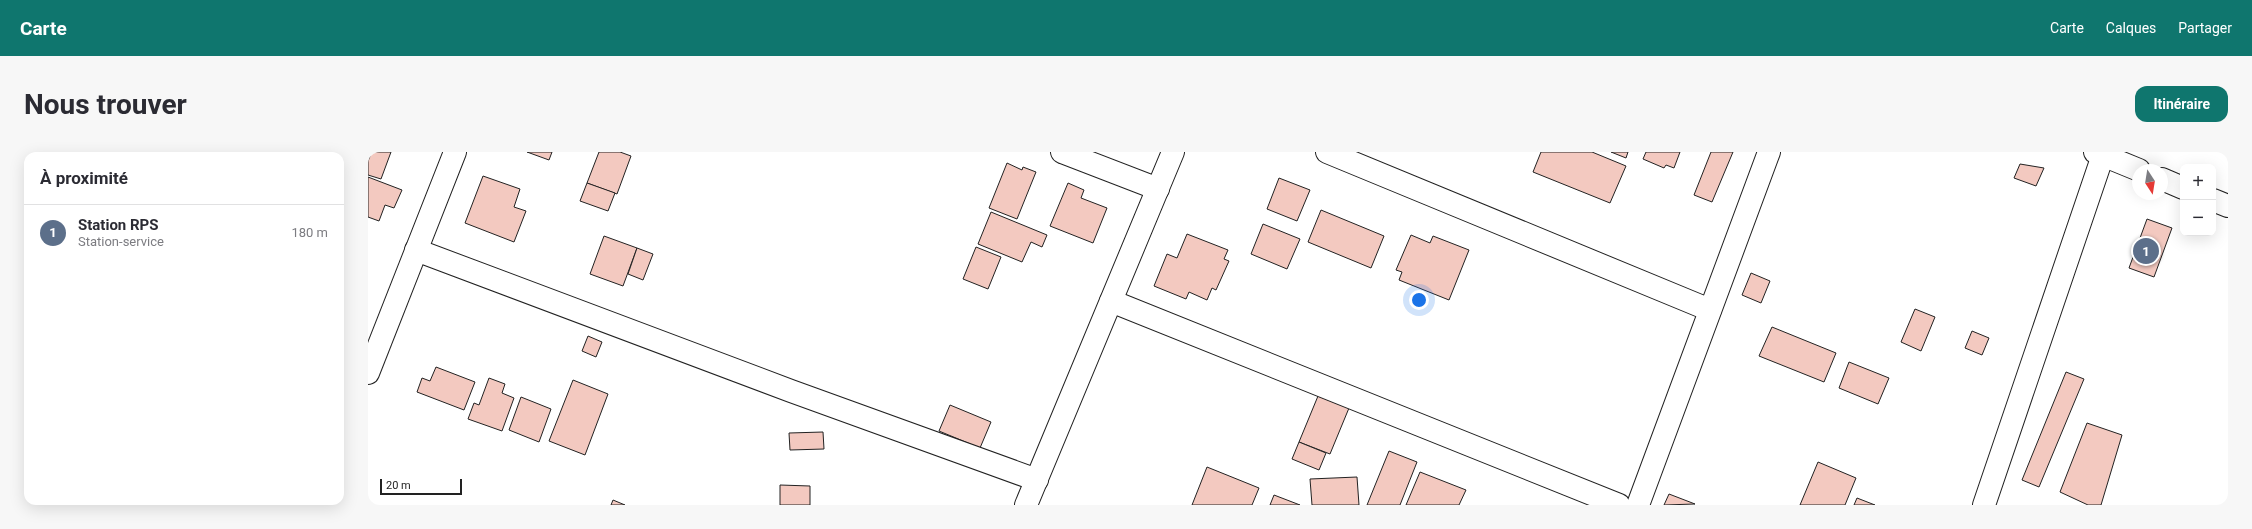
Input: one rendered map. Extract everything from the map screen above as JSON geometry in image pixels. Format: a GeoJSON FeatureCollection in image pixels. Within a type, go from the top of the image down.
{"type":"FeatureCollection","features":[{"type":"Feature","properties":{"kind":"street"},"geometry":{"type":"LineString","coordinates":[[368,373],[455,152]]}},
{"type":"Feature","properties":{"kind":"street"},"geometry":{"type":"LineString","coordinates":[[1062,152],[1158,189]]}},
{"type":"Feature","properties":{"kind":"street"},"geometry":{"type":"LineString","coordinates":[[1026,505],[1174,152]]}},
{"type":"Feature","properties":{"kind":"street"},"geometry":{"type":"LineString","coordinates":[[1327,152],[1710,310]]}},
{"type":"Feature","properties":{"kind":"street"},"geometry":{"type":"LineString","coordinates":[[1638,505],[1769,152]]}},
{"type":"Feature","properties":{"kind":"street"},"geometry":{"type":"LineString","coordinates":[[1984,505],[2099,154],[2132,167]]}},
{"type":"Feature","properties":{"kind":"street"},"geometry":{"type":"LineString","coordinates":[[2168,182],[2180,187]]}},
{"type":"Feature","properties":{"kind":"street"},"geometry":{"type":"LineString","coordinates":[[2216,201],[2228,206]]}},
{"type":"Feature","properties":{"kind":"street"},"geometry":{"type":"LineString","coordinates":[[416,250],[1037,480]]}},
{"type":"Feature","properties":{"kind":"street"},"geometry":{"type":"LineString","coordinates":[[1111,301],[1619,505]]}},
{"type":"Feature","properties":{"kind":"building"},"geometry":{"type":"Polygon","coordinates":[[[372,152],[391,152],[381,179],[368,175],[368,161],[372,152]]]}},
{"type":"Feature","properties":{"kind":"building"},"geometry":{"type":"Polygon","coordinates":[[[527,152],[552,152],[549,160],[527,152]]]}},
{"type":"Feature","properties":{"kind":"building"},"geometry":{"type":"Polygon","coordinates":[[[599,152],[620,152],[631,156],[617,194],[587,183],[599,152]]]}},
{"type":"Feature","properties":{"kind":"building"},"geometry":{"type":"Polygon","coordinates":[[[1541,152],[1592,152],[1626,166],[1610,203],[1533,172],[1541,152]]]}},
{"type":"Feature","properties":{"kind":"building"},"geometry":{"type":"Polygon","coordinates":[[[1611,152],[1628,152],[1626,158],[1611,152]]]}},
{"type":"Feature","properties":{"kind":"building"},"geometry":{"type":"Polygon","coordinates":[[[1646,152],[1680,152],[1674,168],[1666,165],[1664,168],[1643,159],[1646,152]]]}},
{"type":"Feature","properties":{"kind":"building"},"geometry":{"type":"Polygon","coordinates":[[[1711,152],[1733,152],[1712,202],[1694,195],[1711,152]]]}},
{"type":"Feature","properties":{"kind":"building"},"geometry":{"type":"Polygon","coordinates":[[[1007,163],[1022,170],[1023,167],[1036,172],[1017,219],[989,208],[1007,163]]]}},
{"type":"Feature","properties":{"kind":"building"},"geometry":{"type":"Polygon","coordinates":[[[2020,164],[2044,168],[2036,186],[2014,178],[2020,164]]]}},
{"type":"Feature","properties":{"kind":"building"},"geometry":{"type":"Polygon","coordinates":[[[483,176],[520,189],[514,207],[526,211],[514,242],[465,223],[483,176]]]}},
{"type":"Feature","properties":{"kind":"building"},"geometry":{"type":"Polygon","coordinates":[[[368,177],[402,190],[394,208],[385,205],[379,221],[368,217],[368,177]]]}},
{"type":"Feature","properties":{"kind":"building"},"geometry":{"type":"Polygon","coordinates":[[[1279,178],[1310,190],[1297,221],[1267,209],[1279,178]]]}},
{"type":"Feature","properties":{"kind":"building"},"geometry":{"type":"Polygon","coordinates":[[[587,183],[615,193],[608,211],[580,201],[587,183]]]}},
{"type":"Feature","properties":{"kind":"building"},"geometry":{"type":"Polygon","coordinates":[[[1068,183],[1084,190],[1081,198],[1107,208],[1093,243],[1050,226],[1068,183]]]}},
{"type":"Feature","properties":{"kind":"building"},"geometry":{"type":"Polygon","coordinates":[[[1321,210],[1384,236],[1371,268],[1308,242],[1321,210]]]}},
{"type":"Feature","properties":{"kind":"building"},"geometry":{"type":"Polygon","coordinates":[[[991,212],[1047,235],[1042,247],[1031,242],[1022,262],[978,244],[991,212]]]}},
{"type":"Feature","properties":{"kind":"building"},"geometry":{"type":"Polygon","coordinates":[[[2147,219],[2172,228],[2154,277],[2129,268],[2147,219]]]}},
{"type":"Feature","properties":{"kind":"building"},"geometry":{"type":"Polygon","coordinates":[[[1263,224],[1300,239],[1287,269],[1251,254],[1263,224]]]}},
{"type":"Feature","properties":{"kind":"building"},"geometry":{"type":"Polygon","coordinates":[[[1187,234],[1228,250],[1224,259],[1229,261],[1216,290],[1212,288],[1207,300],[1189,292],[1186,299],[1154,286],[1167,254],[1177,258],[1187,234]]]}},
{"type":"Feature","properties":{"kind":"building"},"geometry":{"type":"Polygon","coordinates":[[[1411,235],[1430,243],[1433,236],[1469,250],[1449,300],[1399,280],[1402,272],[1396,270],[1411,235]]]}},
{"type":"Feature","properties":{"kind":"building"},"geometry":{"type":"Polygon","coordinates":[[[604,236],[637,248],[623,286],[590,274],[604,236]]]}},
{"type":"Feature","properties":{"kind":"building"},"geometry":{"type":"Polygon","coordinates":[[[976,247],[1001,257],[988,289],[963,279],[976,247]]]}},
{"type":"Feature","properties":{"kind":"building"},"geometry":{"type":"Polygon","coordinates":[[[637,248],[653,254],[643,280],[628,274],[637,248]]]}},
{"type":"Feature","properties":{"kind":"building"},"geometry":{"type":"Polygon","coordinates":[[[1751,273],[1770,281],[1761,303],[1742,295],[1751,273]]]}},
{"type":"Feature","properties":{"kind":"building"},"geometry":{"type":"Polygon","coordinates":[[[1915,309],[1935,317],[1921,351],[1901,342],[1915,309]]]}},
{"type":"Feature","properties":{"kind":"building"},"geometry":{"type":"Polygon","coordinates":[[[1772,327],[1836,353],[1824,382],[1759,356],[1772,327]]]}},
{"type":"Feature","properties":{"kind":"building"},"geometry":{"type":"Polygon","coordinates":[[[1972,331],[1989,338],[1982,355],[1965,348],[1972,331]]]}},
{"type":"Feature","properties":{"kind":"building"},"geometry":{"type":"Polygon","coordinates":[[[588,336],[602,342],[596,357],[582,351],[588,336]]]}},
{"type":"Feature","properties":{"kind":"building"},"geometry":{"type":"Polygon","coordinates":[[[1849,362],[1889,378],[1878,404],[1839,388],[1849,362]]]}},
{"type":"Feature","properties":{"kind":"building"},"geometry":{"type":"Polygon","coordinates":[[[436,367],[475,382],[464,410],[417,392],[422,378],[430,381],[436,367]]]}},
{"type":"Feature","properties":{"kind":"building"},"geometry":{"type":"Polygon","coordinates":[[[2066,372],[2084,379],[2039,487],[2022,480],[2066,372]]]}},
{"type":"Feature","properties":{"kind":"building"},"geometry":{"type":"Polygon","coordinates":[[[489,378],[505,384],[502,393],[514,398],[502,431],[468,419],[474,403],[479,405],[489,378]]]}},
{"type":"Feature","properties":{"kind":"building"},"geometry":{"type":"Polygon","coordinates":[[[573,380],[608,394],[585,455],[549,441],[573,380]]]}},
{"type":"Feature","properties":{"kind":"building"},"geometry":{"type":"Polygon","coordinates":[[[1318,396],[1349,408],[1330,454],[1299,442],[1318,396]]]}},
{"type":"Feature","properties":{"kind":"building"},"geometry":{"type":"Polygon","coordinates":[[[521,397],[551,409],[539,442],[509,430],[521,397]]]}},
{"type":"Feature","properties":{"kind":"building"},"geometry":{"type":"Polygon","coordinates":[[[950,405],[991,422],[980,448],[939,431],[950,405]]]}},
{"type":"Feature","properties":{"kind":"building"},"geometry":{"type":"Polygon","coordinates":[[[2087,423],[2122,435],[2101,505],[2088,505],[2060,492],[2087,423]]]}},
{"type":"Feature","properties":{"kind":"building"},"geometry":{"type":"Polygon","coordinates":[[[823,432],[824,449],[790,450],[789,433],[823,432]]]}},
{"type":"Feature","properties":{"kind":"building"},"geometry":{"type":"Polygon","coordinates":[[[1299,442],[1326,453],[1319,470],[1292,459],[1299,442]]]}},
{"type":"Feature","properties":{"kind":"building"},"geometry":{"type":"Polygon","coordinates":[[[1389,451],[1417,462],[1400,505],[1367,505],[1389,451]]]}},
{"type":"Feature","properties":{"kind":"building"},"geometry":{"type":"Polygon","coordinates":[[[1818,462],[1856,478],[1845,505],[1800,505],[1818,462]]]}},
{"type":"Feature","properties":{"kind":"building"},"geometry":{"type":"Polygon","coordinates":[[[1207,467],[1259,488],[1252,505],[1192,505],[1207,467]]]}},
{"type":"Feature","properties":{"kind":"building"},"geometry":{"type":"Polygon","coordinates":[[[1420,472],[1466,490],[1459,505],[1406,505],[1420,472]]]}},
{"type":"Feature","properties":{"kind":"building"},"geometry":{"type":"Polygon","coordinates":[[[1357,477],[1359,505],[1312,505],[1310,479],[1357,477]]]}},
{"type":"Feature","properties":{"kind":"building"},"geometry":{"type":"Polygon","coordinates":[[[780,485],[810,486],[810,505],[780,505],[780,485]]]}},
{"type":"Feature","properties":{"kind":"building"},"geometry":{"type":"Polygon","coordinates":[[[1669,494],[1695,504],[1664,505],[1669,494]]]}},
{"type":"Feature","properties":{"kind":"building"},"geometry":{"type":"Polygon","coordinates":[[[1274,495],[1300,505],[1270,505],[1274,495]]]}},
{"type":"Feature","properties":{"kind":"building"},"geometry":{"type":"Polygon","coordinates":[[[1857,498],[1875,505],[1854,505],[1857,498]]]}},
{"type":"Feature","properties":{"kind":"building"},"geometry":{"type":"Polygon","coordinates":[[[613,500],[625,505],[611,505],[613,500]]]}},
{"type":"Feature","properties":{"kind":"place","name":"Station RPS"},"geometry":{"type":"Point","coordinates":[2146,251]}}]}
